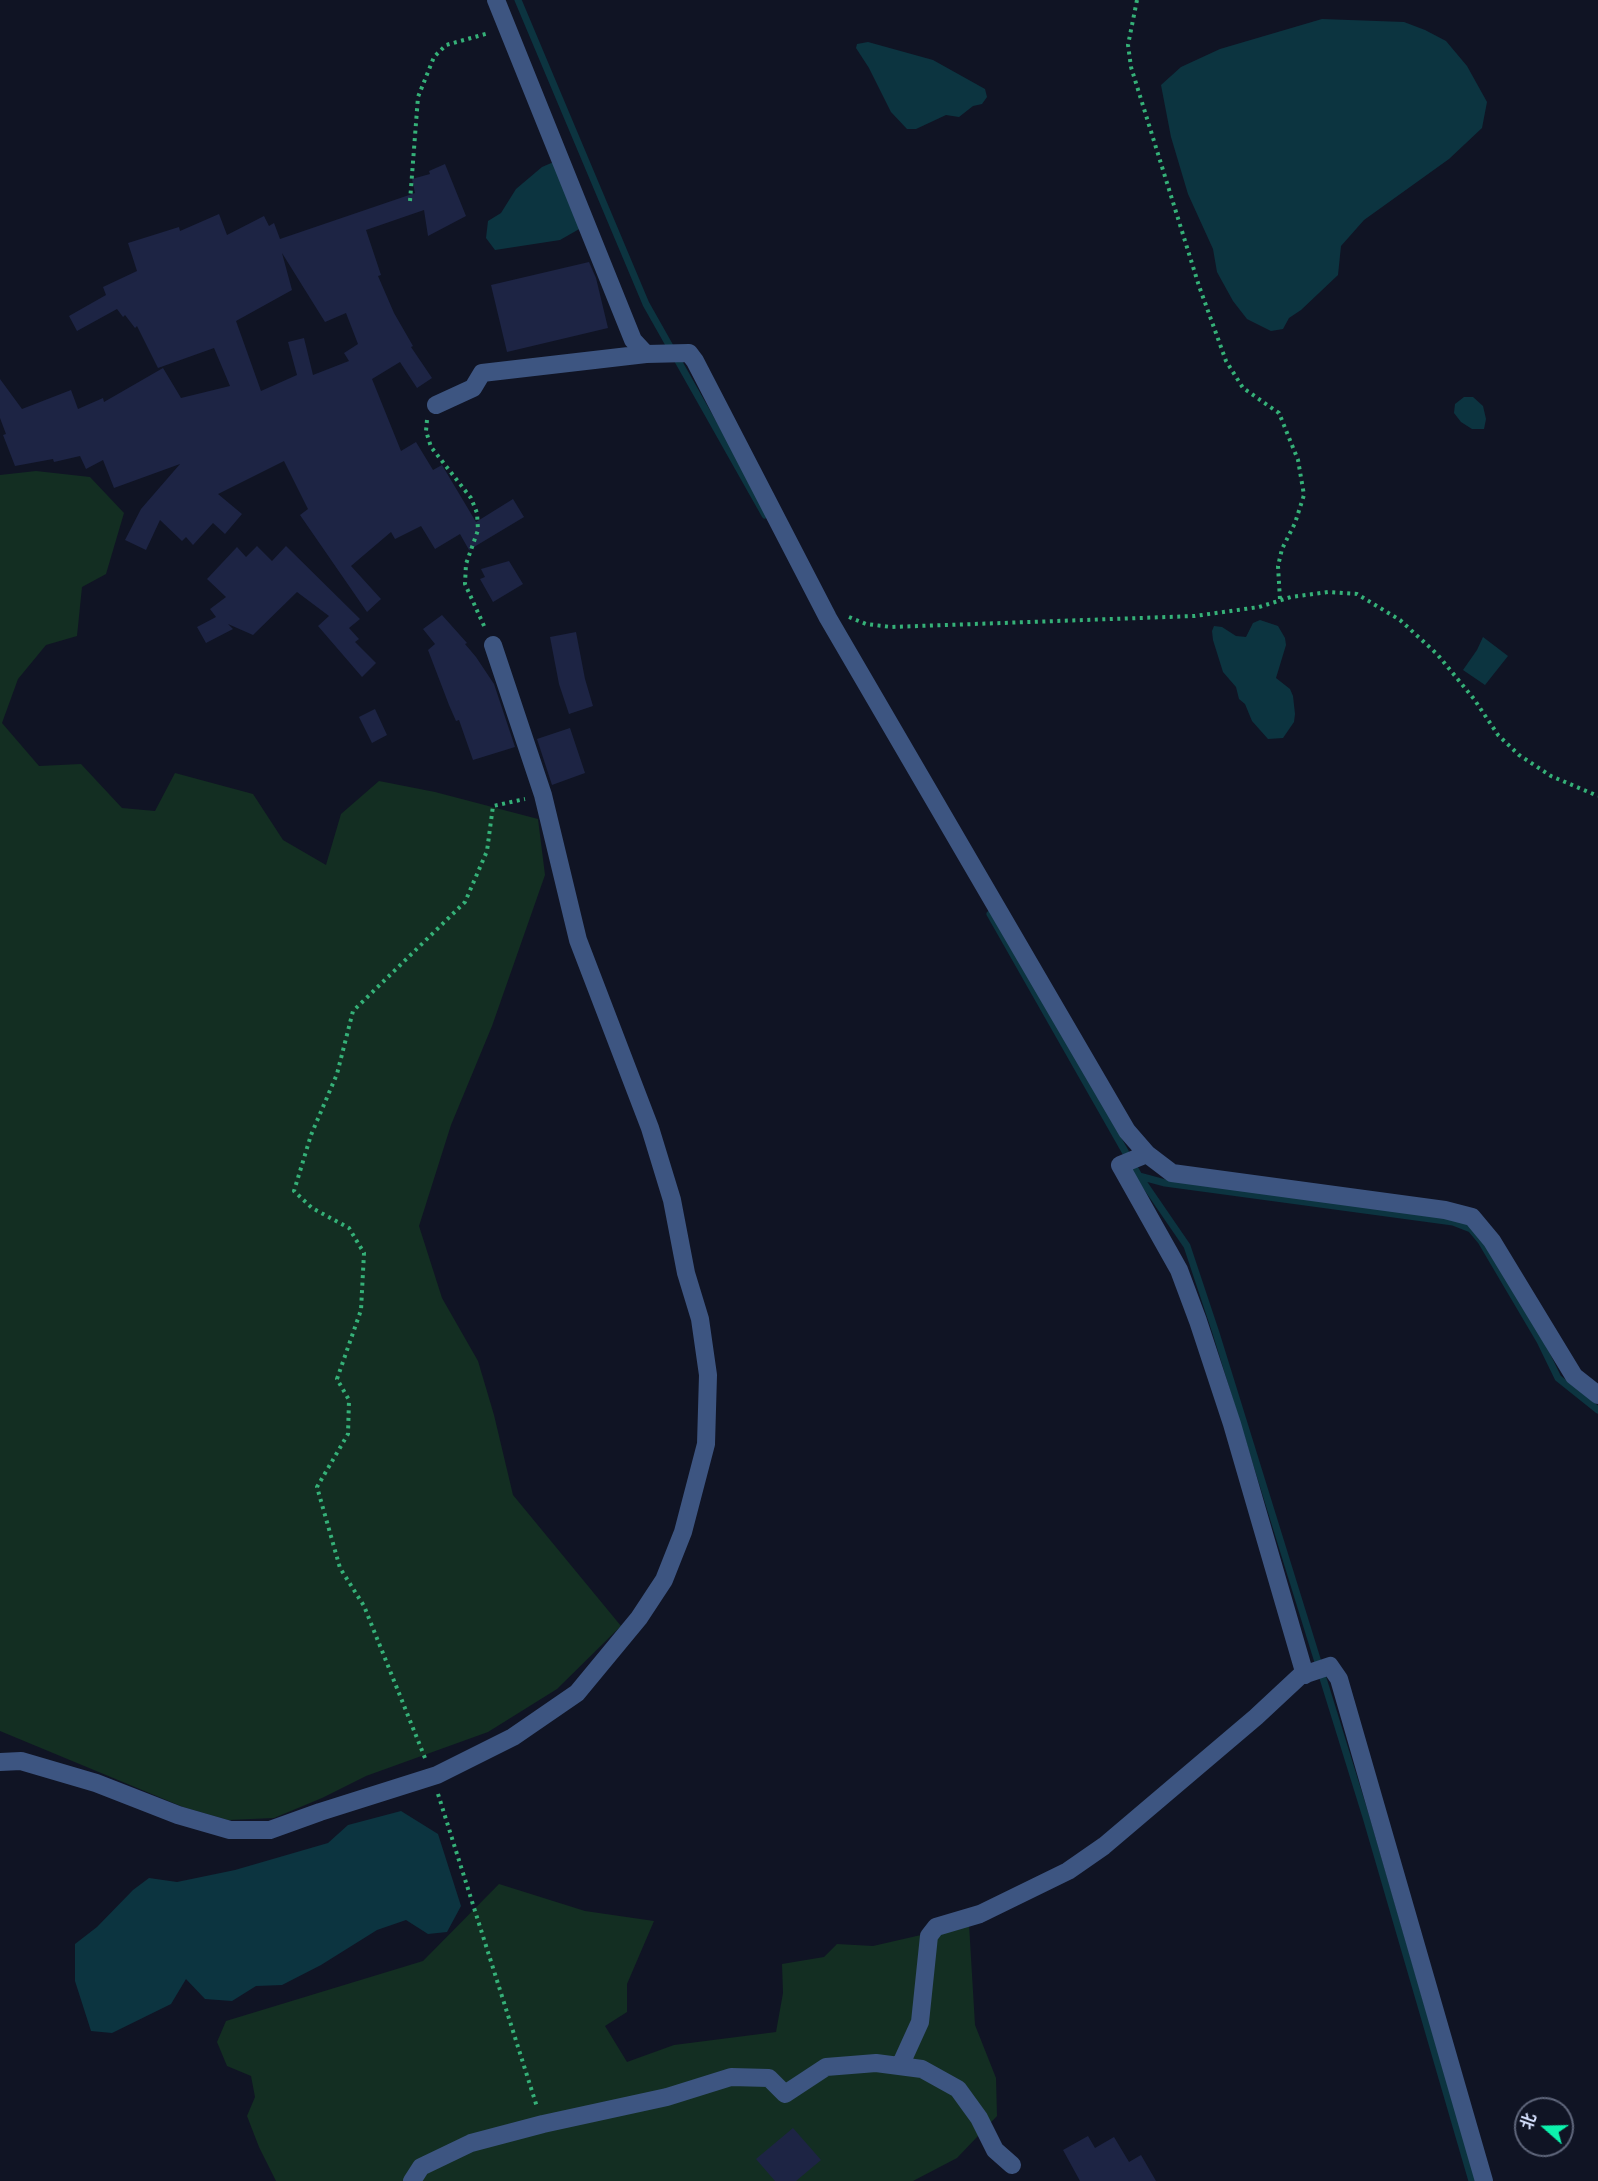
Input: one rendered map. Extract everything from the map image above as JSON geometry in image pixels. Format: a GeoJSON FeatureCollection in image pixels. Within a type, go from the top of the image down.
{"type":"FeatureCollection","features":[{"type":"Feature","properties":{"kind":"street"},"geometry":{"type":"LineString","coordinates":[[496,0],[633,340],[655,354]]}},
{"type":"Feature","properties":{"kind":"street"},"geometry":{"type":"LineString","coordinates":[[436,405],[473,388],[482,373],[655,354],[689,353],[819,602],[1143,1155],[1172,1173],[1445,1210],[1472,1217],[1492,1241],[1574,1376],[1598,1395]]}},
{"type":"Feature","properties":{"kind":"street"},"geometry":{"type":"LineString","coordinates":[[0,1762],[21,1761],[96,1783],[178,1815],[230,1830],[270,1830],[432,1777],[513,1737],[577,1693],[639,1618],[664,1580],[683,1532],[706,1444],[708,1375],[700,1319],[686,1273],[672,1200],[650,1128],[578,940],[543,795],[493,645]]}},
{"type":"Feature","properties":{"kind":"street"},"geometry":{"type":"LineString","coordinates":[[1143,1155],[1120,1165],[1179,1270],[1198,1321],[1233,1424],[1308,1674]]}},
{"type":"Feature","properties":{"kind":"street"},"geometry":{"type":"LineString","coordinates":[[900,2066],[920,2022],[929,1936],[936,1927],[980,1914],[1068,1871],[1104,1845],[1256,1717],[1300,1676],[1330,1665],[1339,1679],[1484,2181]]}},
{"type":"Feature","properties":{"kind":"street"},"geometry":{"type":"LineString","coordinates":[[412,2181],[421,2167],[471,2143],[543,2124],[667,2097],[731,2077],[769,2078],[785,2094],[826,2067],[876,2063],[922,2069],[958,2089],[979,2118],[995,2150],[1012,2165]]}},
{"type":"Feature","properties":{"kind":"path"},"geometry":{"type":"LineString","coordinates":[[1137,0],[1128,45],[1131,67],[1199,286],[1226,362],[1243,388],[1279,413],[1298,460],[1304,495],[1295,523],[1282,549],[1278,566],[1280,600]]}},
{"type":"Feature","properties":{"kind":"path"},"geometry":{"type":"LineString","coordinates":[[411,201],[418,97],[434,57],[446,45],[507,28]]}},
{"type":"Feature","properties":{"kind":"path"},"geometry":{"type":"LineString","coordinates":[[436,405],[427,420],[426,431],[431,447],[471,498],[477,513],[478,530],[466,564],[465,584],[493,645]]}},
{"type":"Feature","properties":{"kind":"path"},"geometry":{"type":"LineString","coordinates":[[819,602],[866,624],[891,627],[1195,616],[1259,607],[1280,600],[1328,592],[1357,594],[1400,620],[1437,654],[1474,699],[1498,735],[1519,755],[1551,776],[1598,796]]}},
{"type":"Feature","properties":{"kind":"path"},"geometry":{"type":"LineString","coordinates":[[543,795],[493,806],[487,851],[465,902],[353,1011],[337,1074],[311,1135],[294,1191],[312,1208],[349,1228],[364,1253],[361,1310],[337,1379],[349,1400],[348,1434],[317,1487],[340,1568],[364,1606],[432,1777],[543,2124]]}},
{"type":"Feature","properties":{"kind":"green space"},"geometry":{"type":"Polygon","coordinates":[[[36,471],[90,477],[124,513],[106,574],[82,587],[77,636],[46,645],[18,679],[2,723],[39,766],[81,764],[122,808],[155,811],[175,773],[253,794],[283,840],[326,865],[341,814],[379,781],[435,792],[538,819],[545,875],[492,1026],[451,1125],[419,1226],[442,1298],[478,1361],[494,1415],[513,1495],[621,1626],[557,1689],[488,1732],[366,1776],[274,1818],[228,1820],[183,1807],[0,1731],[0,475],[36,471]]]}},
{"type":"Feature","properties":{"kind":"green space"},"geometry":{"type":"Polygon","coordinates":[[[499,1884],[585,1911],[654,1921],[627,1984],[627,2012],[605,2026],[627,2062],[674,2045],[776,2032],[783,1993],[782,1964],[824,1957],[837,1944],[873,1946],[969,1924],[975,2025],[996,2078],[997,2116],[957,2158],[913,2181],[276,2181],[247,2116],[255,2097],[251,2076],[227,2066],[217,2042],[226,2021],[423,1961],[499,1884]]]}},
{"type":"Feature","properties":{"kind":"water"},"geometry":{"type":"Polygon","coordinates":[[[1322,19],[1404,22],[1425,30],[1446,41],[1467,66],[1487,102],[1482,128],[1449,159],[1364,220],[1341,246],[1338,275],[1301,310],[1289,318],[1283,329],[1271,331],[1247,319],[1233,301],[1217,272],[1213,249],[1188,194],[1171,137],[1161,85],[1181,67],[1220,49],[1322,19]]]}},
{"type":"Feature","properties":{"kind":"water"},"geometry":{"type":"Polygon","coordinates":[[[868,42],[933,60],[985,89],[987,97],[982,104],[973,106],[959,117],[946,115],[916,129],[907,129],[891,112],[869,68],[856,48],[857,44],[868,42]]]}},
{"type":"Feature","properties":{"kind":"water"},"geometry":{"type":"Polygon","coordinates":[[[556,161],[581,228],[560,240],[495,250],[486,238],[488,221],[501,213],[516,189],[542,167],[556,161]]]}},
{"type":"Feature","properties":{"kind":"water"},"geometry":{"type":"Polygon","coordinates":[[[1464,397],[1473,397],[1483,406],[1486,419],[1484,429],[1472,429],[1461,422],[1454,413],[1455,404],[1464,397]]]}},
{"type":"Feature","properties":{"kind":"water"},"geometry":{"type":"Polygon","coordinates":[[[1260,620],[1278,626],[1285,638],[1286,645],[1276,678],[1290,689],[1295,714],[1294,722],[1283,738],[1268,739],[1252,721],[1245,704],[1239,699],[1236,687],[1223,672],[1213,640],[1214,626],[1222,627],[1236,636],[1246,637],[1253,623],[1260,620]]]}},
{"type":"Feature","properties":{"kind":"water"},"geometry":{"type":"Polygon","coordinates":[[[1483,637],[1508,656],[1485,685],[1463,670],[1483,637]]]}},
{"type":"Feature","properties":{"kind":"water"},"geometry":{"type":"Polygon","coordinates":[[[401,1811],[438,1834],[461,1906],[447,1932],[428,1934],[406,1920],[377,1930],[321,1965],[282,1985],[256,1986],[232,2001],[205,1999],[186,1979],[171,2004],[112,2033],[91,2031],[75,1981],[75,1944],[97,1927],[133,1890],[149,1878],[177,1882],[235,1870],[328,1843],[348,1825],[401,1811]]]}},
{"type":"Feature","properties":{"kind":"building"},"geometry":{"type":"Polygon","coordinates":[[[445,164],[466,216],[428,236],[424,210],[366,230],[381,275],[378,276],[394,313],[413,346],[411,347],[432,378],[417,388],[400,362],[372,379],[401,451],[416,442],[433,470],[442,465],[476,522],[513,499],[524,517],[469,550],[460,534],[435,549],[421,526],[395,539],[391,532],[351,566],[381,599],[367,612],[300,515],[308,509],[284,461],[218,494],[242,514],[225,534],[213,523],[193,545],[186,537],[182,541],[160,520],[146,550],[125,540],[141,509],[180,464],[114,488],[103,460],[86,469],[80,456],[54,462],[53,459],[15,466],[3,435],[6,434],[0,418],[0,379],[22,409],[71,390],[78,409],[103,398],[104,402],[163,368],[181,398],[230,386],[214,348],[158,368],[137,326],[135,328],[117,309],[77,331],[69,316],[106,295],[103,287],[137,271],[128,243],[179,227],[180,231],[219,214],[227,235],[264,216],[269,226],[274,223],[280,239],[415,193],[412,179],[430,174],[429,171],[445,164]],[[282,253],[292,290],[236,321],[261,391],[297,375],[288,342],[304,338],[313,375],[349,361],[344,353],[358,344],[346,313],[325,322],[282,253]]]}},
{"type":"Feature","properties":{"kind":"building"},"geometry":{"type":"Polygon","coordinates":[[[589,262],[596,278],[608,328],[507,352],[491,285],[589,262]]]}},
{"type":"Feature","properties":{"kind":"building"},"geometry":{"type":"Polygon","coordinates":[[[257,546],[272,561],[286,546],[360,619],[349,628],[359,639],[355,642],[376,663],[362,677],[318,626],[329,616],[297,592],[253,635],[228,624],[233,629],[206,643],[197,627],[216,617],[210,609],[226,597],[207,579],[237,547],[246,557],[257,546]]]}},
{"type":"Feature","properties":{"kind":"building"},"geometry":{"type":"Polygon","coordinates":[[[509,561],[523,584],[493,602],[480,579],[485,577],[481,569],[509,561]]]}},
{"type":"Feature","properties":{"kind":"building"},"geometry":{"type":"Polygon","coordinates":[[[442,615],[467,643],[465,644],[494,684],[515,747],[473,760],[459,720],[456,721],[428,650],[435,644],[423,629],[442,615]]]}},
{"type":"Feature","properties":{"kind":"building"},"geometry":{"type":"Polygon","coordinates":[[[576,632],[593,706],[569,714],[559,684],[550,637],[576,632]]]}},
{"type":"Feature","properties":{"kind":"building"},"geometry":{"type":"Polygon","coordinates":[[[375,709],[387,735],[372,743],[359,717],[375,709]]]}},
{"type":"Feature","properties":{"kind":"building"},"geometry":{"type":"Polygon","coordinates":[[[570,728],[585,773],[552,785],[537,739],[570,728]]]}},
{"type":"Feature","properties":{"kind":"building"},"geometry":{"type":"Polygon","coordinates":[[[793,2128],[821,2160],[796,2181],[775,2181],[756,2159],[793,2128]]]}},
{"type":"Feature","properties":{"kind":"building"},"geometry":{"type":"Polygon","coordinates":[[[1088,2136],[1095,2148],[1114,2137],[1129,2162],[1141,2155],[1156,2181],[1080,2181],[1063,2150],[1088,2136]]]}},
{"type":"Feature","properties":{"kind":"waterway"},"geometry":{"type":"LineString","coordinates":[[518,0],[646,304],[765,515]]}},
{"type":"Feature","properties":{"kind":"waterway"},"geometry":{"type":"LineString","coordinates":[[990,914],[1139,1176],[1165,1183],[1453,1222],[1471,1229],[1481,1241],[1540,1341],[1558,1378],[1598,1410]]}},
{"type":"Feature","properties":{"kind":"waterway"},"geometry":{"type":"LineString","coordinates":[[1139,1176],[1187,1246],[1216,1333],[1366,1817],[1472,2181]]}}]}
